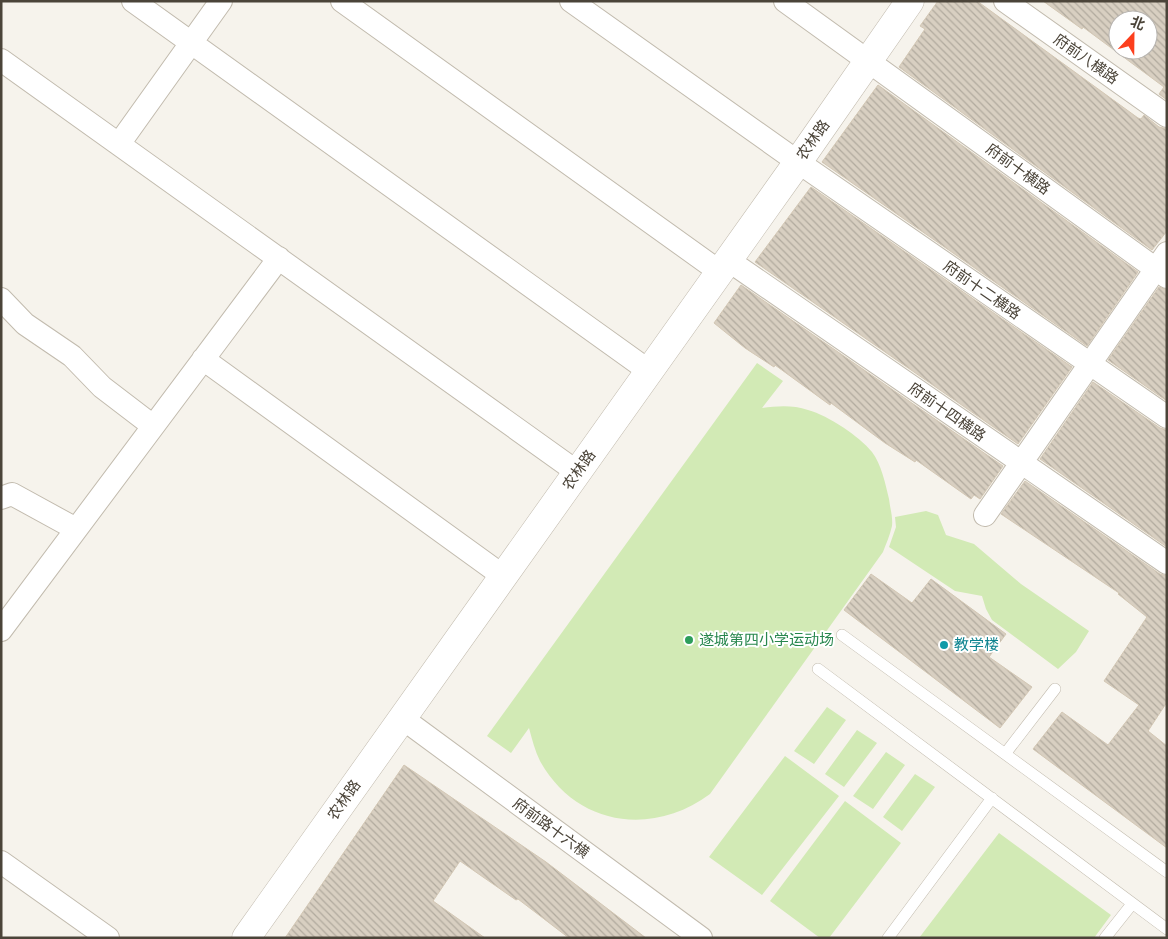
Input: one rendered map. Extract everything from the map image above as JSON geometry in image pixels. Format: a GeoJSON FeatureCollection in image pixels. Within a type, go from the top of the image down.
{"type":"FeatureCollection","features":[{"type":"Feature","properties":{"kind":"street"},"geometry":{"type":"LineString","coordinates":[[133,1],[649,371]]}},
{"type":"Feature","properties":{"kind":"street"},"geometry":{"type":"LineString","coordinates":[[118,144],[221,1]]}},
{"type":"Feature","properties":{"kind":"street","name":"府前十四横路"},"geometry":{"type":"LineString","coordinates":[[342,1],[724,266],[1021,462],[1167,563]]}},
{"type":"Feature","properties":{"kind":"street","name":"府前十二横路"},"geometry":{"type":"LineString","coordinates":[[571,1],[798,162],[1167,418]]}},
{"type":"Feature","properties":{"kind":"street","name":"府前十横路"},"geometry":{"type":"LineString","coordinates":[[785,1],[1163,267]]}},
{"type":"Feature","properties":{"kind":"street","name":"农林路"},"geometry":{"type":"LineString","coordinates":[[246,938],[798,162],[910,1]]}},
{"type":"Feature","properties":{"kind":"street","name":"府前八横路"},"geometry":{"type":"LineString","coordinates":[[1005,1],[1167,116]]}},
{"type":"Feature","properties":{"kind":"street"},"geometry":{"type":"LineString","coordinates":[[1,60],[578,472]]}},
{"type":"Feature","properties":{"kind":"street"},"geometry":{"type":"LineString","coordinates":[[1,630],[278,258]]}},
{"type":"Feature","properties":{"kind":"street"},"geometry":{"type":"LineString","coordinates":[[985,515],[1090,364],[1163,267]]}},
{"type":"Feature","properties":{"kind":"street"},"geometry":{"type":"LineString","coordinates":[[1,299],[26,324],[72,356],[102,387],[153,426]]}},
{"type":"Feature","properties":{"kind":"street"},"geometry":{"type":"LineString","coordinates":[[203,360],[503,576]]}},
{"type":"Feature","properties":{"kind":"street"},"geometry":{"type":"LineString","coordinates":[[1,498],[12,494],[76,529]]}},
{"type":"Feature","properties":{"kind":"street","name":"府前路十六横"},"geometry":{"type":"LineString","coordinates":[[402,718],[701,938]]}},
{"type":"Feature","properties":{"kind":"street"},"geometry":{"type":"LineString","coordinates":[[1,862],[108,938]]}},
{"type":"Feature","properties":{"kind":"lane"},"geometry":{"type":"LineString","coordinates":[[842,635],[1167,872]]}},
{"type":"Feature","properties":{"kind":"lane"},"geometry":{"type":"LineString","coordinates":[[818,669],[1167,929]]}},
{"type":"Feature","properties":{"kind":"lane"},"geometry":{"type":"LineString","coordinates":[[1005,754],[1055,689]]}},
{"type":"Feature","properties":{"kind":"lane"},"geometry":{"type":"LineString","coordinates":[[888,938],[992,798]]}},
{"type":"Feature","properties":{"kind":"lane"},"geometry":{"type":"LineString","coordinates":[[1105,938],[1132,904]]}},
{"type":"Feature","properties":{"kind":"green space","name":"遂城第四小学运动场"},"geometry":{"type":"Polygon","coordinates":[[[757,363],[783,381],[762,408],[780,406],[802,408],[816,413],[852,433],[872,452],[881,468],[889,499],[892,523],[888,539],[883,552],[710,794],[688,808],[664,816],[640,820],[617,818],[594,811],[574,800],[555,783],[540,761],[529,728],[511,753],[487,736],[757,363]]]}},
{"type":"Feature","properties":{"kind":"green space"},"geometry":{"type":"Polygon","coordinates":[[[926,511],[938,515],[946,535],[974,544],[1021,584],[1089,631],[1076,652],[1058,669],[992,620],[982,596],[955,591],[889,547],[896,527],[895,517],[926,511]]]}},
{"type":"Feature","properties":{"kind":"green space"},"geometry":{"type":"Polygon","coordinates":[[[827,707],[846,720],[814,764],[794,751],[827,707]]]}},
{"type":"Feature","properties":{"kind":"green space"},"geometry":{"type":"Polygon","coordinates":[[[857,730],[877,743],[844,787],[825,774],[857,730]]]}},
{"type":"Feature","properties":{"kind":"green space"},"geometry":{"type":"Polygon","coordinates":[[[886,752],[905,765],[873,809],[853,796],[886,752]]]}},
{"type":"Feature","properties":{"kind":"green space"},"geometry":{"type":"Polygon","coordinates":[[[785,756],[839,796],[762,895],[709,857],[785,756]]]}},
{"type":"Feature","properties":{"kind":"green space"},"geometry":{"type":"Polygon","coordinates":[[[915,774],[935,787],[902,831],[883,817],[915,774]]]}},
{"type":"Feature","properties":{"kind":"green space"},"geometry":{"type":"Polygon","coordinates":[[[845,801],[901,843],[829,938],[820,938],[770,901],[845,801]]]}},
{"type":"Feature","properties":{"kind":"green space"},"geometry":{"type":"Polygon","coordinates":[[[999,833],[1111,915],[1094,938],[919,938],[999,833]]]}},
{"type":"Feature","properties":{"kind":"building"},"geometry":{"type":"Polygon","coordinates":[[[938,1],[977,1],[1138,118],[1141,119],[1144,115],[1159,127],[1167,129],[1167,231],[1152,250],[899,67],[925,29],[920,26],[938,1]]]}},
{"type":"Feature","properties":{"kind":"building"},"geometry":{"type":"Polygon","coordinates":[[[1043,1],[1167,1],[1167,100],[1159,94],[1164,87],[1128,60],[1158,60],[1158,10],[1108,10],[1108,46],[1083,27],[1082,29],[1043,1]]]}},
{"type":"Feature","properties":{"kind":"building"},"geometry":{"type":"Polygon","coordinates":[[[878,85],[1138,272],[1087,346],[822,162],[878,85]]]}},
{"type":"Feature","properties":{"kind":"building"},"geometry":{"type":"Polygon","coordinates":[[[811,187],[1072,367],[1018,444],[755,262],[811,187]]]}},
{"type":"Feature","properties":{"kind":"building"},"geometry":{"type":"Polygon","coordinates":[[[741,285],[1003,466],[980,499],[974,495],[971,499],[916,460],[915,462],[885,443],[775,365],[774,367],[745,348],[714,323],[741,285]]]}},
{"type":"Feature","properties":{"kind":"building"},"geometry":{"type":"Polygon","coordinates":[[[1159,287],[1167,290],[1167,401],[1108,360],[1159,287]]]}},
{"type":"Feature","properties":{"kind":"building"},"geometry":{"type":"Polygon","coordinates":[[[1093,382],[1160,428],[1167,430],[1167,547],[1040,459],[1093,382]]]}},
{"type":"Feature","properties":{"kind":"building"},"geometry":{"type":"Polygon","coordinates":[[[1025,481],[1160,574],[1167,576],[1167,702],[1148,731],[1167,746],[1167,848],[1033,749],[1062,712],[1108,745],[1139,705],[1104,681],[1147,617],[1119,593],[1001,514],[1025,481]]]}},
{"type":"Feature","properties":{"kind":"building","name":"教学楼"},"geometry":{"type":"Polygon","coordinates":[[[871,574],[912,603],[931,579],[1006,634],[989,657],[1032,687],[1000,728],[844,610],[871,574]]]}},
{"type":"Feature","properties":{"kind":"building"},"geometry":{"type":"Polygon","coordinates":[[[404,765],[546,862],[646,938],[569,938],[518,899],[516,900],[460,861],[433,901],[485,938],[285,938],[404,765]]]}},
{"type":"Feature","properties":{"kind":"place","name":"遂城第四小学运动场"},"geometry":{"type":"Point","coordinates":[689,640]}},
{"type":"Feature","properties":{"kind":"place","name":"教学楼"},"geometry":{"type":"Point","coordinates":[944,645]}}]}
